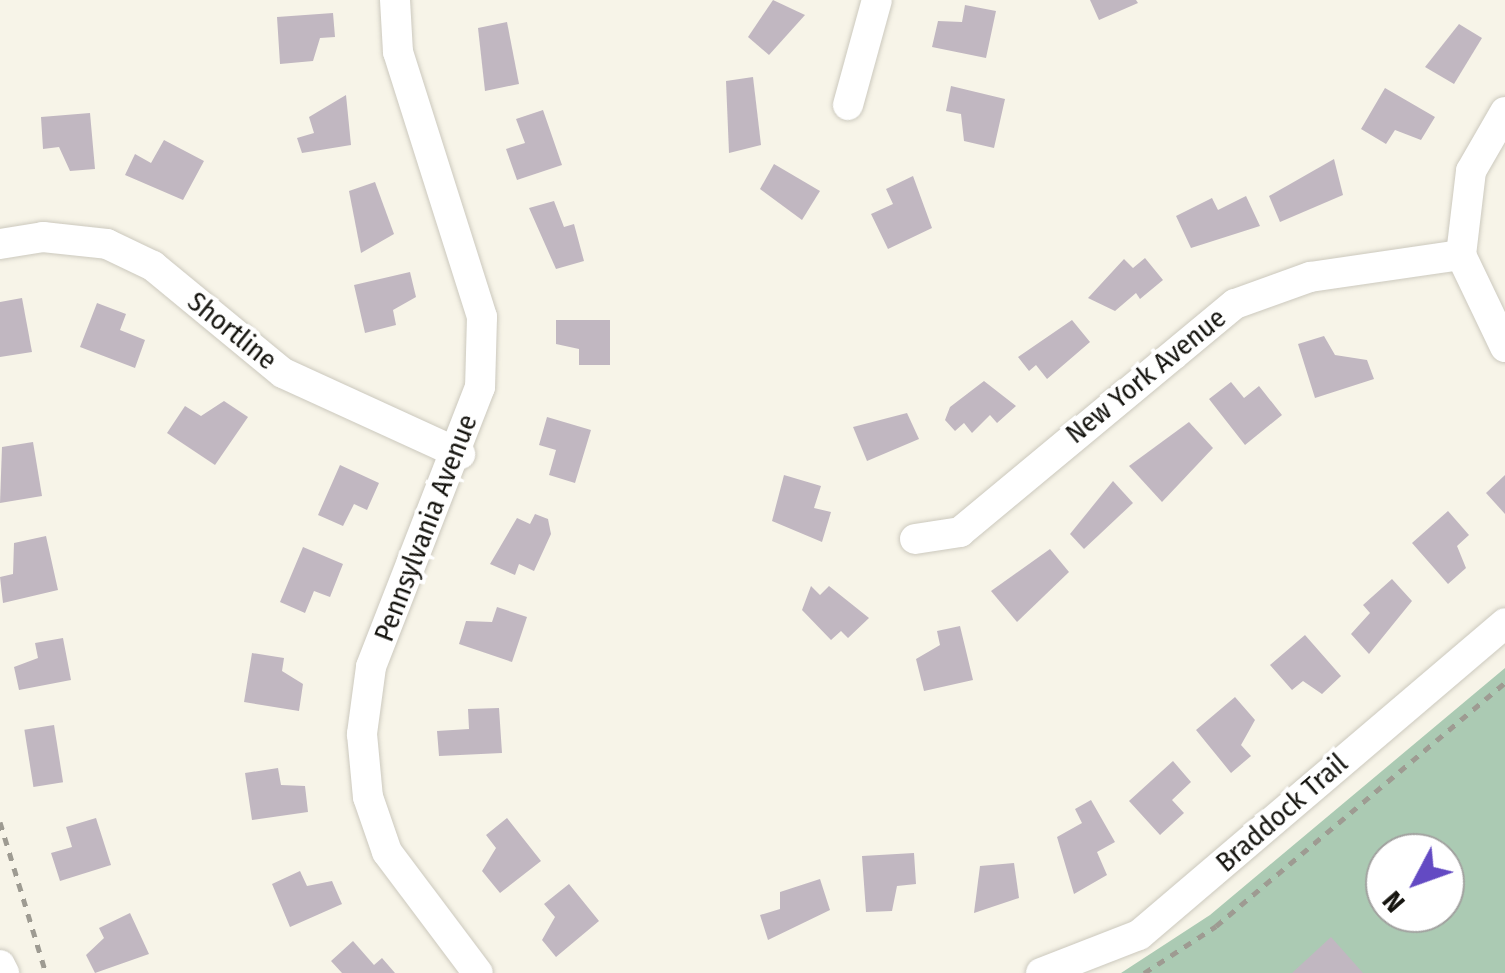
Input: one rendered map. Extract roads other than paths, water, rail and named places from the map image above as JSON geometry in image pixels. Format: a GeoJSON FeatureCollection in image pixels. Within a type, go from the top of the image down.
{"type":"FeatureCollection","features":[{"type":"Feature","properties":{"kind":"street","name":"Pennsylvania Avenue"},"geometry":{"type":"LineString","coordinates":[[395,0],[398,52],[482,317],[480,388],[460,454],[371,667],[362,734],[387,852],[478,973]]}},
{"type":"Feature","properties":{"kind":"street"},"geometry":{"type":"LineString","coordinates":[[848,105],[877,0]]}},
{"type":"Feature","properties":{"kind":"street"},"geometry":{"type":"LineString","coordinates":[[1505,112],[1471,171],[1462,255],[1505,346]]}},
{"type":"Feature","properties":{"kind":"street","name":"Shortline"},"geometry":{"type":"LineString","coordinates":[[0,244],[43,237],[107,244],[153,266],[283,373],[460,454]]}},
{"type":"Feature","properties":{"kind":"street","name":"New York Avenue"},"geometry":{"type":"LineString","coordinates":[[915,539],[960,532],[1235,304],[1310,277],[1462,255]]}},
{"type":"Feature","properties":{"kind":"street","name":"Braddock Trail"},"geometry":{"type":"LineString","coordinates":[[1041,973],[1140,935],[1505,623]]}},
{"type":"Feature","properties":{"kind":"street"},"geometry":{"type":"LineString","coordinates":[[0,965],[4,973]]}}]}
